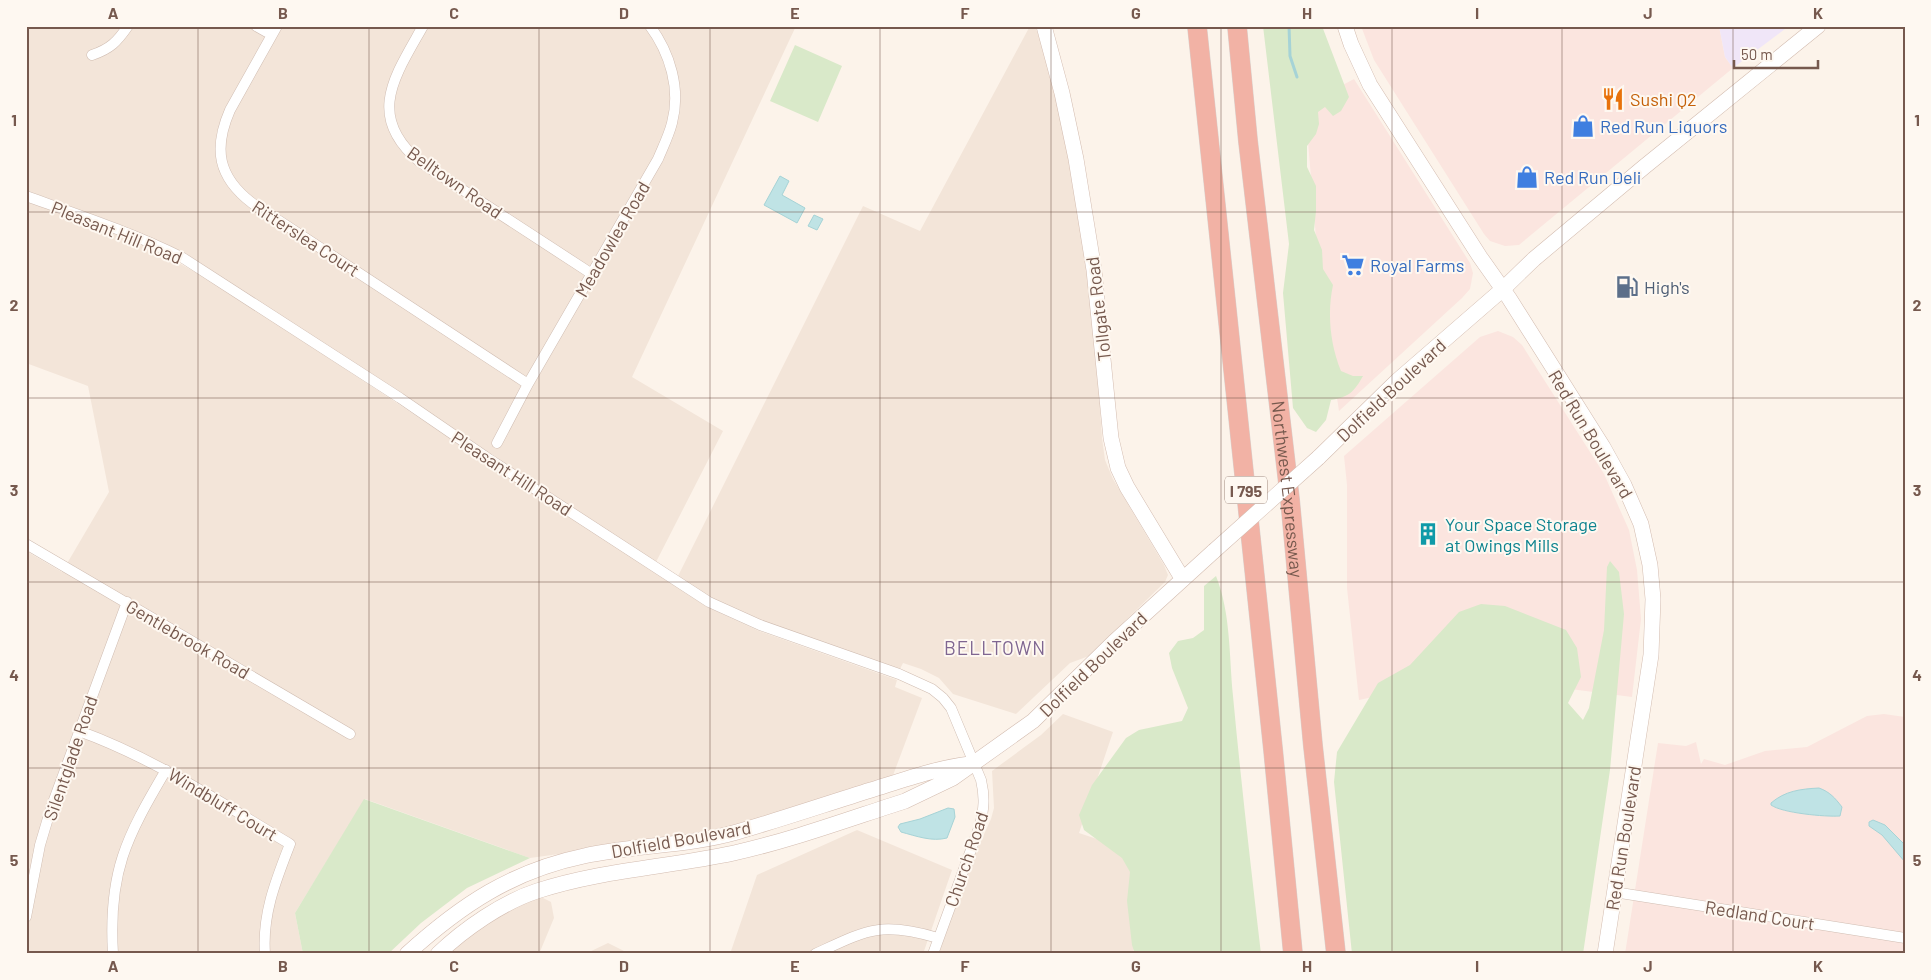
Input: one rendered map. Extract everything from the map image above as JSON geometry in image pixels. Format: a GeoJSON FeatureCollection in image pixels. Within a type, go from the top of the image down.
{"type":"FeatureCollection","features":[{"type":"Feature","properties":{"kind":"highway","name":"I 795"},"geometry":{"type":"LineString","coordinates":[[1197,26],[1293,954]]}},
{"type":"Feature","properties":{"kind":"highway","name":"Northwest Expressway"},"geometry":{"type":"LineString","coordinates":[[1237,26],[1248,141],[1290,500],[1313,746],[1336,954]]}},
{"type":"Feature","properties":{"kind":"main road","name":"Tollgate Road"},"geometry":{"type":"LineString","coordinates":[[1044,26],[1062,93],[1074,150],[1094,270],[1111,438],[1118,468],[1127,487],[1182,578]]}},
{"type":"Feature","properties":{"kind":"main road","name":"Red Run Boulevard"},"geometry":{"type":"LineString","coordinates":[[1345,26],[1350,44],[1370,85],[1603,447],[1638,515],[1647,550],[1653,599],[1651,655],[1605,954]]}},
{"type":"Feature","properties":{"kind":"main road","name":"Dolfield Boulevard"},"geometry":{"type":"LineString","coordinates":[[438,954],[450,942],[480,921],[508,904],[535,891],[587,877],[700,860],[779,840],[905,801],[932,789],[974,764],[1033,721],[1182,578],[1318,458],[1397,381],[1503,289],[1534,259],[1818,26]]}},
{"type":"Feature","properties":{"kind":"main road","name":"Dolfield Boulevard"},"geometry":{"type":"LineString","coordinates":[[407,954],[437,927],[470,902],[503,884],[556,863],[585,856],[734,833],[949,767],[974,764]]}},
{"type":"Feature","properties":{"kind":"street"},"geometry":{"type":"LineString","coordinates":[[92,55],[107,50],[119,39],[128,26]]}},
{"type":"Feature","properties":{"kind":"street"},"geometry":{"type":"LineString","coordinates":[[256,26],[274,31]]}},
{"type":"Feature","properties":{"kind":"street","name":"Belltown Road"},"geometry":{"type":"LineString","coordinates":[[423,26],[396,74],[389,94],[391,118],[398,140],[406,151],[420,162],[592,274]]}},
{"type":"Feature","properties":{"kind":"street","name":"Meadowlea Road"},"geometry":{"type":"LineString","coordinates":[[497,443],[528,384],[658,159],[673,122],[674,81],[663,46],[650,26]]}},
{"type":"Feature","properties":{"kind":"street","name":"Ritterslea Court"},"geometry":{"type":"LineString","coordinates":[[274,31],[224,123],[220,150],[221,161],[231,184],[252,204],[528,384]]}},
{"type":"Feature","properties":{"kind":"street","name":"Pleasant Hill Road"},"geometry":{"type":"LineString","coordinates":[[26,196],[126,232],[183,258],[400,398],[489,459],[709,602],[760,625],[899,674],[932,689],[951,708],[974,764]]}},
{"type":"Feature","properties":{"kind":"street","name":"Gentlebrook Road"},"geometry":{"type":"LineString","coordinates":[[26,544],[350,734]]}},
{"type":"Feature","properties":{"kind":"street","name":"Silentglade Road"},"geometry":{"type":"LineString","coordinates":[[26,917],[29,882],[51,808],[127,602]]}},
{"type":"Feature","properties":{"kind":"street","name":"Windbluff Court"},"geometry":{"type":"LineString","coordinates":[[79,731],[115,744],[166,770],[290,844],[270,896],[266,920],[265,954]]}},
{"type":"Feature","properties":{"kind":"street","name":"Church Road"},"geometry":{"type":"LineString","coordinates":[[932,954],[985,807],[984,793],[974,764]]}},
{"type":"Feature","properties":{"kind":"street"},"geometry":{"type":"LineString","coordinates":[[114,954],[112,913],[120,860],[134,824],[166,770]]}},
{"type":"Feature","properties":{"kind":"street","name":"Redland Court"},"geometry":{"type":"LineString","coordinates":[[1614,892],[1905,938]]}},
{"type":"Feature","properties":{"kind":"street"},"geometry":{"type":"LineString","coordinates":[[815,954],[871,930],[891,928],[910,930],[938,938]]}},
{"type":"Feature","properties":{"kind":"shaded area"},"geometry":{"type":"Polygon","coordinates":[[[26,26],[796,26],[632,377],[723,431],[655,564],[402,394],[186,254],[127,227],[26,190],[26,26]]]}},
{"type":"Feature","properties":{"kind":"shaded area"},"geometry":{"type":"Polygon","coordinates":[[[1030,26],[1035,26],[1043,47],[1069,161],[1087,270],[1096,348],[1105,460],[1113,479],[1164,565],[1168,575],[1165,582],[1089,656],[1070,663],[1016,714],[953,694],[939,678],[921,669],[903,663],[900,669],[761,622],[712,599],[677,578],[863,206],[920,231],[1030,26]]]}},
{"type":"Feature","properties":{"kind":"shaded area"},"geometry":{"type":"Polygon","coordinates":[[[1361,26],[1719,26],[1725,57],[1733,68],[1519,245],[1505,246],[1490,241],[1484,234],[1374,60],[1361,26]]]}},
{"type":"Feature","properties":{"kind":"shaded area"},"geometry":{"type":"Polygon","coordinates":[[[1719,26],[1789,26],[1733,68],[1725,57],[1719,26]]]}},
{"type":"Feature","properties":{"kind":"shaded area"},"geometry":{"type":"Polygon","coordinates":[[[1354,79],[1470,263],[1473,273],[1470,289],[1462,298],[1339,411],[1320,286],[1305,105],[1354,79]]]}},
{"type":"Feature","properties":{"kind":"shaded area"},"geometry":{"type":"Polygon","coordinates":[[[26,200],[156,250],[216,284],[707,607],[759,631],[897,680],[895,687],[922,698],[892,778],[776,814],[696,835],[530,858],[365,799],[295,913],[303,954],[26,954],[26,551],[62,572],[109,492],[88,386],[26,363],[26,200]]]}},
{"type":"Feature","properties":{"kind":"shaded area"},"geometry":{"type":"Polygon","coordinates":[[[1498,331],[1513,337],[1522,345],[1604,474],[1629,530],[1637,570],[1641,619],[1632,697],[1470,676],[1359,700],[1347,588],[1347,485],[1344,456],[1480,337],[1498,331]]]}},
{"type":"Feature","properties":{"kind":"shaded area"},"geometry":{"type":"Polygon","coordinates":[[[1063,714],[1113,732],[1079,833],[1151,857],[1133,954],[939,954],[964,878],[991,819],[994,808],[992,771],[1041,735],[1063,714]]]}},
{"type":"Feature","properties":{"kind":"shaded area"},"geometry":{"type":"Polygon","coordinates":[[[1884,714],[1905,717],[1905,954],[1625,954],[1658,743],[1686,746],[1696,742],[1701,764],[1704,759],[1725,765],[1765,751],[1807,747],[1867,716],[1884,714]]]}},
{"type":"Feature","properties":{"kind":"shaded area"},"geometry":{"type":"Polygon","coordinates":[[[857,830],[952,870],[923,954],[730,954],[757,875],[857,830]]]}},
{"type":"Feature","properties":{"kind":"shaded area"},"geometry":{"type":"Polygon","coordinates":[[[541,897],[551,902],[554,918],[539,954],[447,954],[484,926],[510,910],[541,897]]]}},
{"type":"Feature","properties":{"kind":"shaded area"},"geometry":{"type":"Polygon","coordinates":[[[608,943],[630,954],[585,954],[608,943]]]}},
{"type":"Feature","properties":{"kind":"green space"},"geometry":{"type":"Polygon","coordinates":[[[1263,26],[1322,26],[1349,97],[1341,111],[1333,116],[1325,107],[1318,112],[1319,124],[1316,134],[1307,146],[1307,167],[1316,186],[1314,230],[1322,250],[1323,269],[1333,285],[1330,317],[1334,350],[1341,371],[1353,376],[1363,376],[1350,393],[1331,400],[1326,420],[1316,432],[1307,428],[1293,408],[1283,293],[1289,244],[1263,26]]]}},
{"type":"Feature","properties":{"kind":"green space"},"geometry":{"type":"Polygon","coordinates":[[[795,45],[842,66],[818,122],[770,101],[795,45]]]}},
{"type":"Feature","properties":{"kind":"green space"},"geometry":{"type":"Polygon","coordinates":[[[1610,561],[1619,572],[1624,614],[1610,770],[1583,954],[1352,954],[1334,782],[1337,752],[1378,683],[1410,665],[1459,612],[1481,604],[1505,606],[1566,630],[1577,648],[1581,677],[1568,703],[1583,720],[1589,708],[1604,630],[1607,567],[1610,561]]]}},
{"type":"Feature","properties":{"kind":"green space"},"geometry":{"type":"Polygon","coordinates":[[[1216,576],[1221,590],[1229,635],[1239,760],[1261,954],[1135,954],[1132,945],[1127,901],[1130,872],[1122,858],[1084,830],[1079,815],[1092,785],[1126,738],[1139,730],[1182,721],[1188,708],[1172,668],[1169,653],[1178,641],[1193,638],[1204,630],[1204,586],[1216,576]]]}},
{"type":"Feature","properties":{"kind":"green space"},"geometry":{"type":"Polygon","coordinates":[[[364,799],[530,858],[467,888],[421,923],[388,954],[303,954],[295,913],[364,799]]]}},
{"type":"Feature","properties":{"kind":"water"},"geometry":{"type":"Polygon","coordinates":[[[780,176],[789,181],[782,195],[805,208],[797,223],[764,205],[780,176]]]}},
{"type":"Feature","properties":{"kind":"water"},"geometry":{"type":"Polygon","coordinates":[[[814,215],[823,219],[817,230],[808,226],[814,215]]]}},
{"type":"Feature","properties":{"kind":"water"},"geometry":{"type":"Polygon","coordinates":[[[1819,788],[1826,791],[1842,807],[1840,816],[1794,812],[1771,805],[1776,799],[1787,793],[1819,788]]]}},
{"type":"Feature","properties":{"kind":"water"},"geometry":{"type":"Polygon","coordinates":[[[948,808],[954,809],[955,817],[947,838],[930,839],[918,837],[901,832],[898,827],[900,824],[920,819],[948,808]]]}},
{"type":"Feature","properties":{"kind":"water"},"geometry":{"type":"Polygon","coordinates":[[[1873,820],[1885,825],[1905,845],[1905,862],[1882,835],[1869,826],[1869,822],[1873,820]]]}},
{"type":"Feature","properties":{"kind":"waterway"},"geometry":{"type":"LineString","coordinates":[[1289,26],[1290,56],[1297,77]]}},
{"type":"Feature","properties":{"kind":"place","name":"Sushi Q2"},"geometry":{"type":"Point","coordinates":[1613,99]}},
{"type":"Feature","properties":{"kind":"place","name":"Red Run Liquors"},"geometry":{"type":"Point","coordinates":[1583,126]}},
{"type":"Feature","properties":{"kind":"place","name":"Red Run Deli"},"geometry":{"type":"Point","coordinates":[1527,177]}},
{"type":"Feature","properties":{"kind":"place","name":"Royal Farms"},"geometry":{"type":"Point","coordinates":[1353,265]}},
{"type":"Feature","properties":{"kind":"place","name":"High's"},"geometry":{"type":"Point","coordinates":[1627,287]}},
{"type":"Feature","properties":{"kind":"place","name":"Your Space Storage at Owings Mills"},"geometry":{"type":"Point","coordinates":[1428,534]}},
{"type":"Feature","properties":{"kind":"district","name":"BELLTOWN"},"geometry":{"type":"Point","coordinates":[995,647]}}]}
